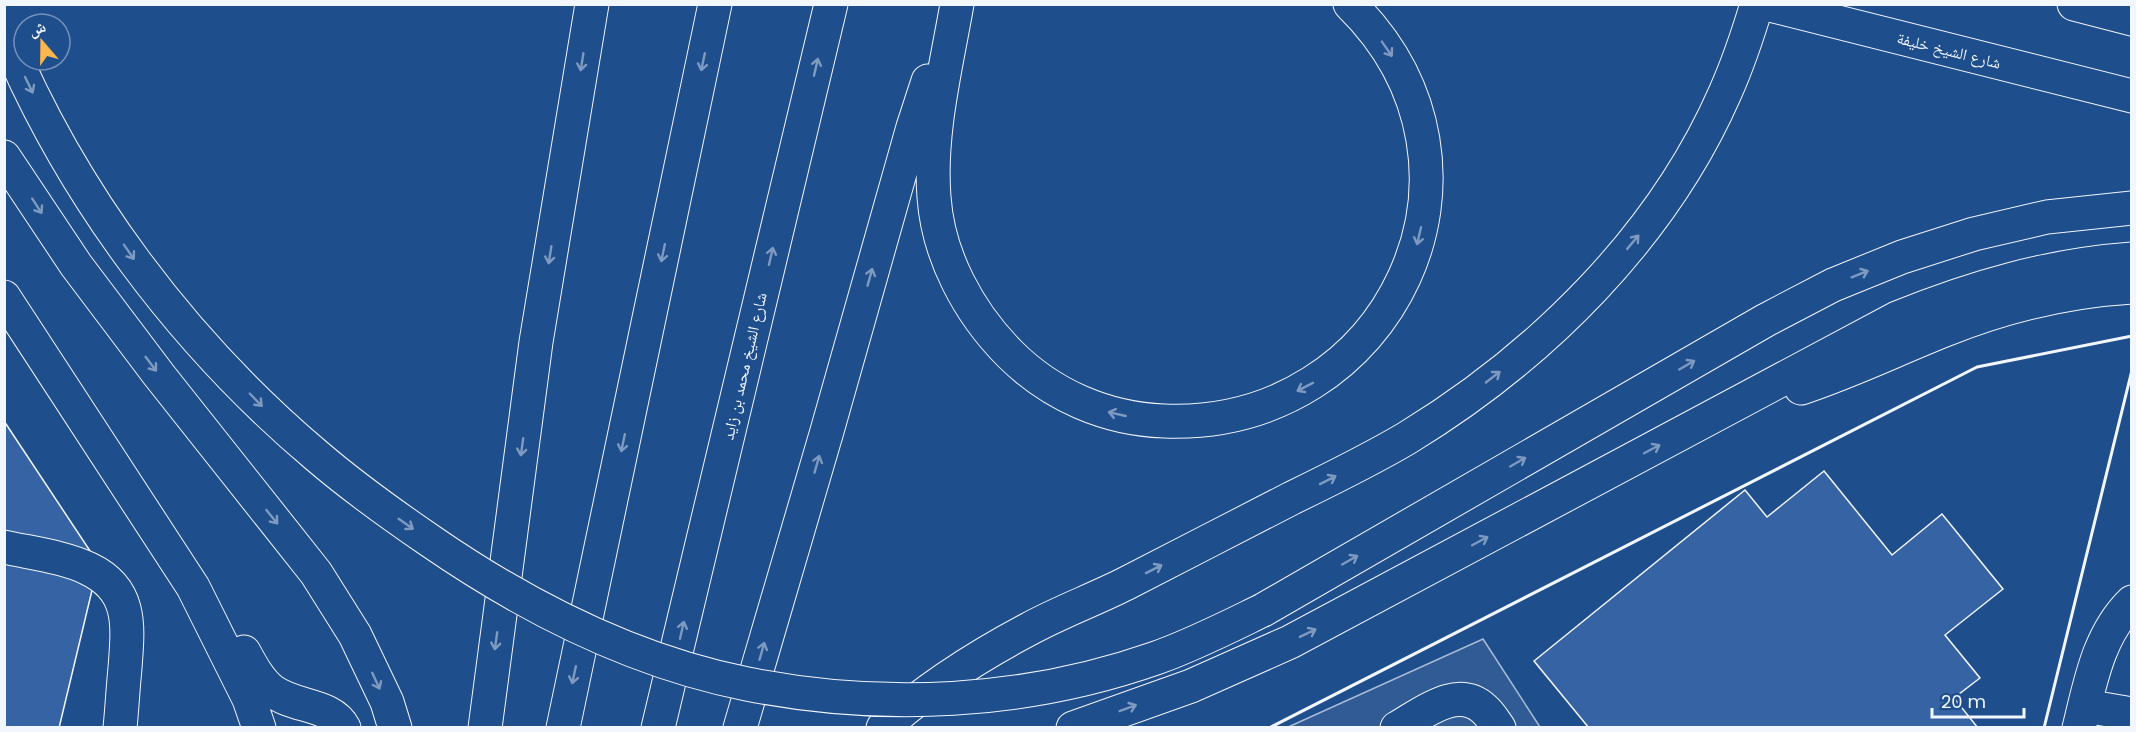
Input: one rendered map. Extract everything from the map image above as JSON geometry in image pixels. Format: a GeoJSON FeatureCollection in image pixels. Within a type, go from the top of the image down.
{"type":"FeatureCollection","features":[{"type":"Feature","properties":{"kind":"main road"},"geometry":{"type":"LineString","coordinates":[[485,728],[536,342],[592,4]]}},
{"type":"Feature","properties":{"kind":"main road"},"geometry":{"type":"LineString","coordinates":[[563,728],[715,4]]}},
{"type":"Feature","properties":{"kind":"main road","name":"شارع الشيخ محمد بن زايد"},"geometry":{"type":"LineString","coordinates":[[658,728],[831,4]]}},
{"type":"Feature","properties":{"kind":"main road"},"geometry":{"type":"LineString","coordinates":[[956,4],[933,150],[934,200],[944,249],[964,294],[999,342],[1027,370],[1063,394],[1102,411],[1145,420],[1188,422],[1231,416],[1272,404],[1313,383],[1349,355],[1380,321],[1403,282],[1419,239],[1426,194],[1425,148],[1414,103],[1394,60],[1368,22],[1350,4]]}},
{"type":"Feature","properties":{"kind":"main road"},"geometry":{"type":"LineString","coordinates":[[740,728],[913,127],[956,4]]}},
{"type":"Feature","properties":{"kind":"main road"},"geometry":{"type":"LineString","coordinates":[[883,728],[960,669],[1029,629],[1102,595],[1360,464],[1407,437],[1470,395],[1537,341],[1614,265],[1646,226],[1675,184],[1724,95],[1744,48],[1757,4]]}},
{"type":"Feature","properties":{"kind":"main road","name":"شارع الشيخ خليفة"},"geometry":{"type":"LineString","coordinates":[[1766,4],[2132,96]]}},
{"type":"Feature","properties":{"kind":"main road"},"geometry":{"type":"LineString","coordinates":[[2074,4],[2132,19]]}},
{"type":"Feature","properties":{"kind":"main road"},"geometry":{"type":"LineString","coordinates":[[4,32],[39,105],[70,161],[104,216],[141,268],[181,318],[268,412],[316,456],[375,503],[481,576],[533,606],[586,632],[653,658],[747,684],[865,699],[924,700],[983,696],[1041,688],[1099,675],[1155,658],[1199,641],[1263,610],[1766,320],[1833,285],[1902,257],[1974,234],[2047,218],[2132,208]]}},
{"type":"Feature","properties":{"kind":"main road"},"geometry":{"type":"LineString","coordinates":[[4,157],[76,265],[166,384],[316,573],[355,636],[387,702],[395,728]]}},
{"type":"Feature","properties":{"kind":"main road"},"geometry":{"type":"LineString","coordinates":[[1073,728],[1191,686],[1339,618],[1897,318],[1976,289],[2057,268],[2132,259]]}},
{"type":"Feature","properties":{"kind":"main road"},"geometry":{"type":"LineString","coordinates":[[1744,399],[1778,394],[1812,384],[1987,315],[2075,294],[2132,287]]}},
{"type":"Feature","properties":{"kind":"main road"},"geometry":{"type":"LineString","coordinates":[[4,297],[193,587],[249,699],[259,728]]}},
{"type":"Feature","properties":{"kind":"main road"},"geometry":{"type":"LineString","coordinates":[[4,547],[87,568],[110,583],[118,593],[127,619],[128,633],[120,728]]}},
{"type":"Feature","properties":{"kind":"main road"},"geometry":{"type":"LineString","coordinates":[[193,587],[220,613],[254,669],[272,690],[296,703],[334,714],[345,728]]}},
{"type":"Feature","properties":{"kind":"main road"},"geometry":{"type":"LineString","coordinates":[[2132,602],[2112,628],[2100,650],[2082,717],[2132,714]]}},
{"type":"Feature","properties":{"kind":"main road"},"geometry":{"type":"LineString","coordinates":[[1397,728],[1437,705],[1456,699],[1477,703],[1499,728]]}},
{"type":"Feature","properties":{"kind":"shaded area"},"geometry":{"type":"Polygon","coordinates":[[[1483,639],[1540,727],[1286,728],[1483,639]]]}},
{"type":"Feature","properties":{"kind":"building"},"geometry":{"type":"Polygon","coordinates":[[[4,421],[102,569],[4,540],[4,421]]]}},
{"type":"Feature","properties":{"kind":"building"},"geometry":{"type":"Polygon","coordinates":[[[1824,471],[1892,555],[1942,514],[2003,589],[1945,635],[1980,678],[1954,698],[1978,728],[1589,728],[1534,661],[1745,490],[1767,517],[1824,471]]]}},
{"type":"Feature","properties":{"kind":"building"},"geometry":{"type":"Polygon","coordinates":[[[4,560],[94,582],[59,728],[4,728],[4,560]]]}},
{"type":"Feature","properties":{"kind":"wall"},"geometry":{"type":"LineString","coordinates":[[1269,728],[1977,367],[2132,336]]}},
{"type":"Feature","properties":{"kind":"wall"},"geometry":{"type":"LineString","coordinates":[[2044,728],[2132,370]]}}]}
